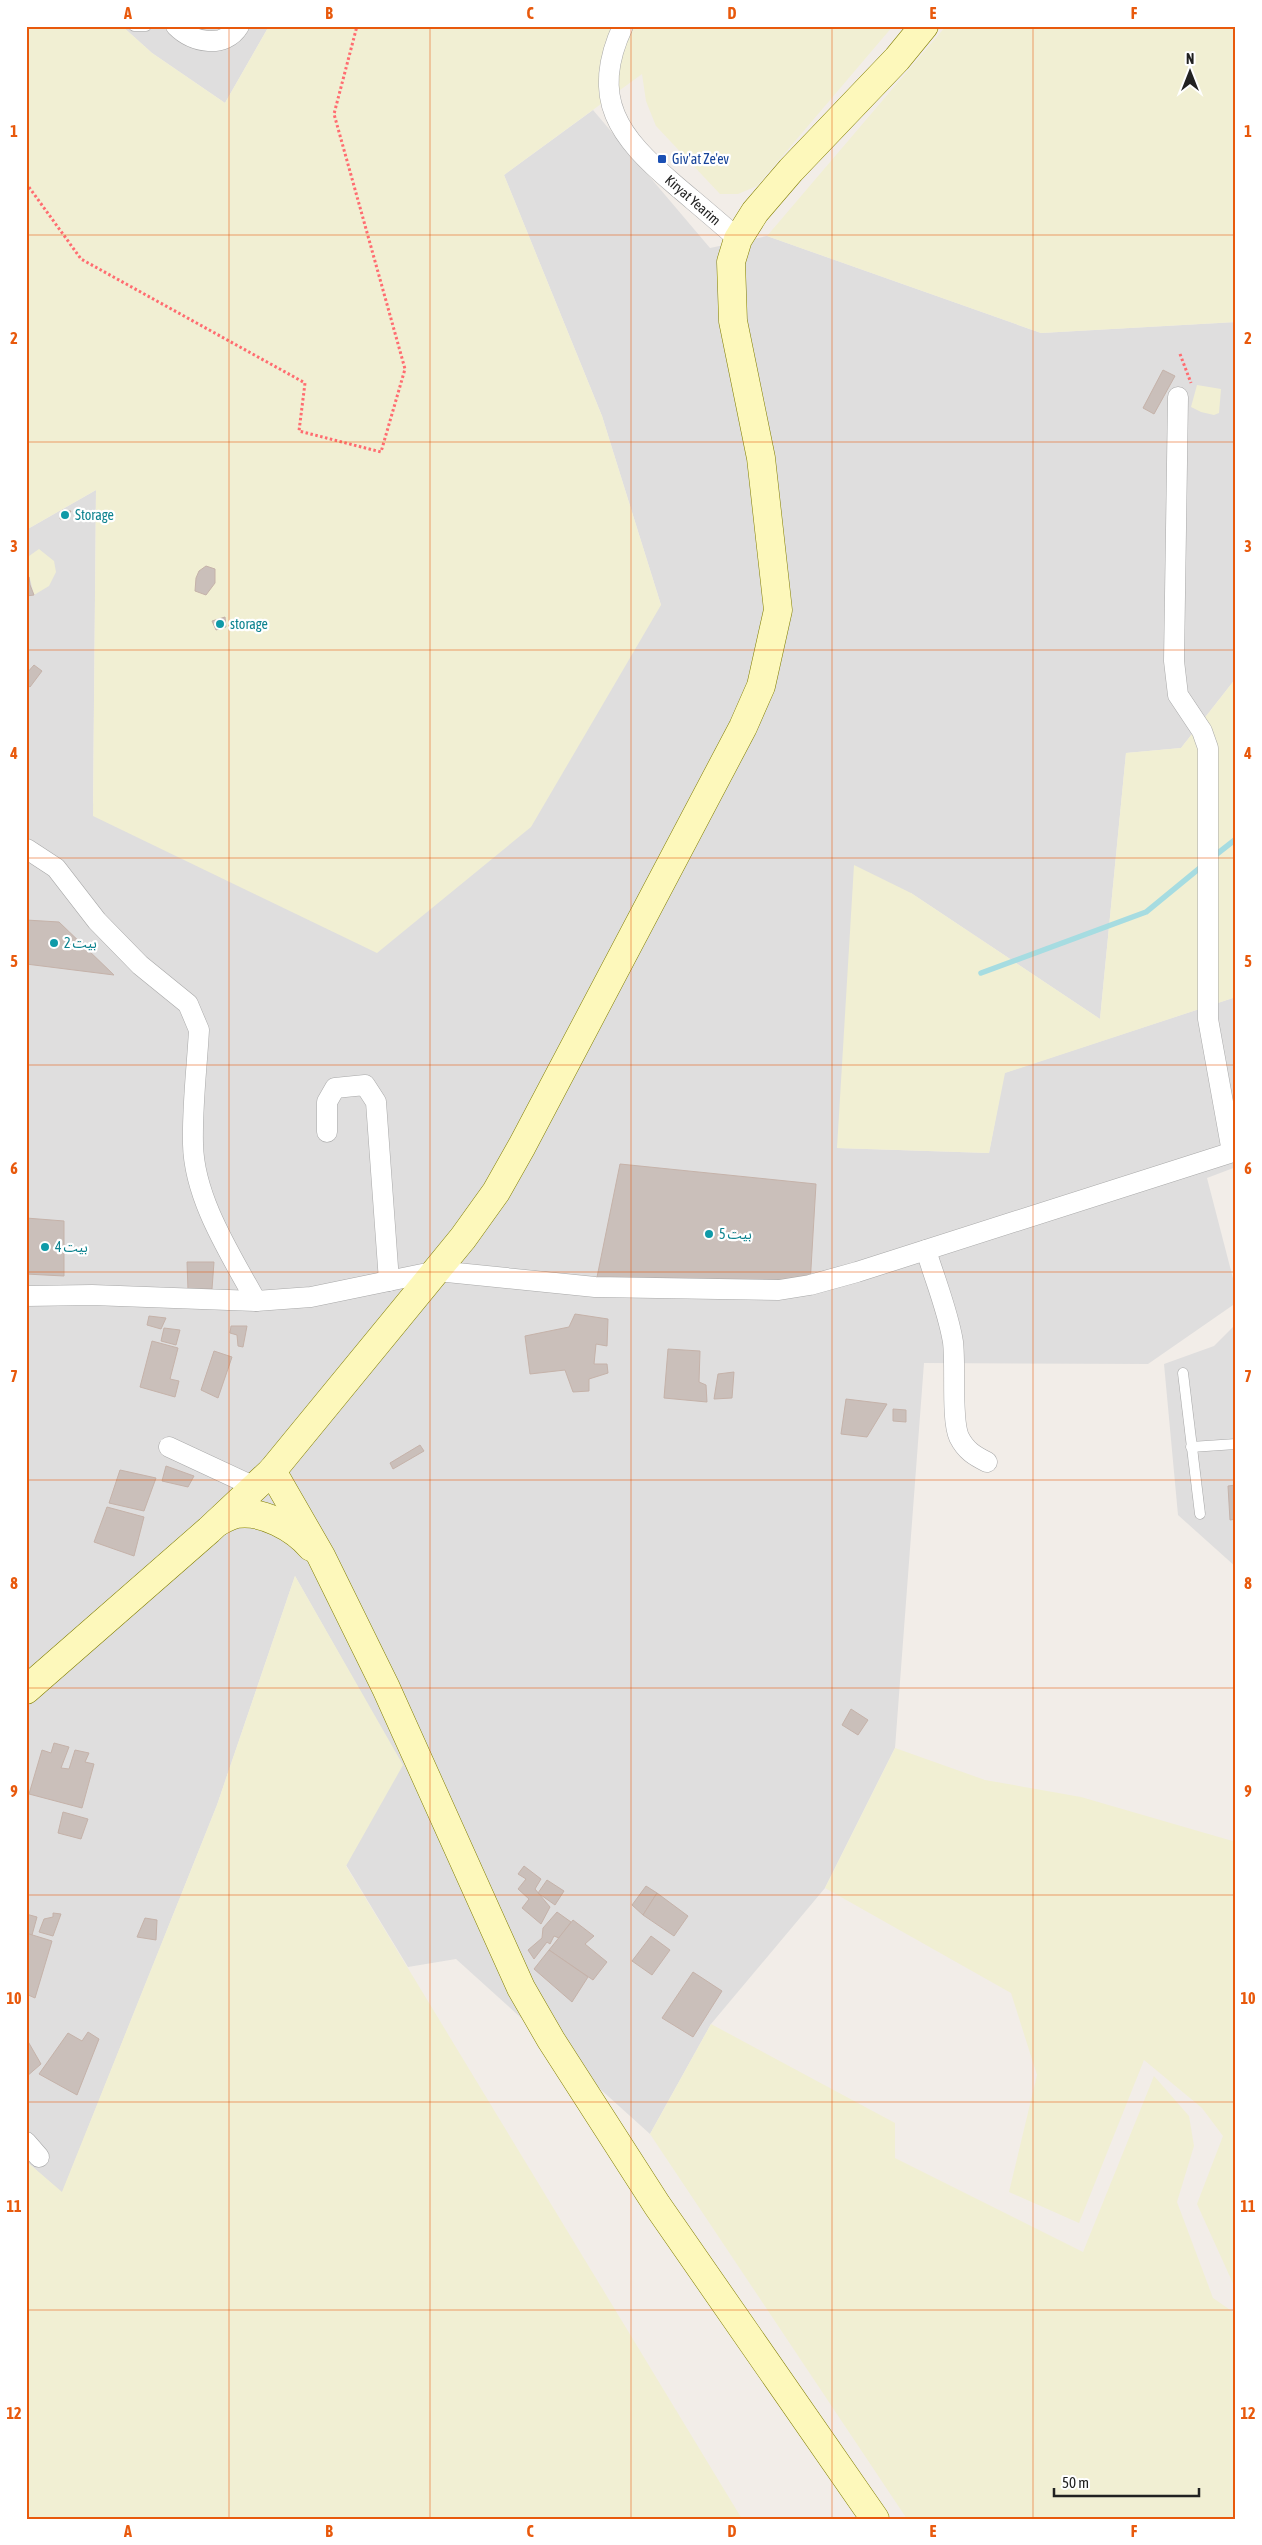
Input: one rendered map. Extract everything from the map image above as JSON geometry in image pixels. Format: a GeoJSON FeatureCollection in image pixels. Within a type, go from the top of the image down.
{"type":"FeatureCollection","features":[{"type":"Feature","properties":{"kind":"street"},"geometry":{"type":"LineString","coordinates":[[176,26],[193,38],[208,42],[226,38],[239,26]]}},
{"type":"Feature","properties":{"kind":"street","name":"Kiryat Yearim"},"geometry":{"type":"LineString","coordinates":[[623,26],[613,50],[609,81],[610,97],[620,127],[638,151],[738,239]]}},
{"type":"Feature","properties":{"kind":"street"},"geometry":{"type":"LineString","coordinates":[[26,1690],[217,1522],[263,1479],[437,1272],[496,1192],[522,1146],[743,727],[761,686],[778,610],[761,458],[733,321],[731,262],[738,239],[754,212],[791,170],[891,66],[924,26]]}},
{"type":"Feature","properties":{"kind":"street"},"geometry":{"type":"LineString","coordinates":[[26,1296],[92,1295],[256,1301],[311,1297],[437,1272],[595,1287],[779,1290],[810,1285],[926,1250],[1234,1152],[1208,1019],[1208,748],[1199,726],[1178,695],[1174,661],[1178,397]]}},
{"type":"Feature","properties":{"kind":"street"},"geometry":{"type":"LineString","coordinates":[[27,849],[56,868],[98,921],[140,965],[188,1004],[195,1017],[199,1030],[193,1146],[201,1188],[216,1229],[256,1301]]}},
{"type":"Feature","properties":{"kind":"street"},"geometry":{"type":"LineString","coordinates":[[327,1132],[327,1102],[335,1088],[365,1085],[376,1102],[389,1281]]}},
{"type":"Feature","properties":{"kind":"street"},"geometry":{"type":"LineString","coordinates":[[926,1250],[953,1341],[955,1423],[959,1437],[970,1454],[987,1462]]}},
{"type":"Feature","properties":{"kind":"street"},"geometry":{"type":"LineString","coordinates":[[169,1447],[263,1479],[324,1561],[386,1688],[500,1946],[526,1997],[551,2040],[657,2205],[875,2519]]}},
{"type":"Feature","properties":{"kind":"street"},"geometry":{"type":"LineString","coordinates":[[217,1522],[236,1514],[256,1514],[304,1538],[324,1561]]}},
{"type":"Feature","properties":{"kind":"lane"},"geometry":{"type":"LineString","coordinates":[[134,26],[146,26]]}},
{"type":"Feature","properties":{"kind":"lane"},"geometry":{"type":"LineString","coordinates":[[1182,1373],[1200,1514]]}},
{"type":"Feature","properties":{"kind":"lane"},"geometry":{"type":"LineString","coordinates":[[1191,1447],[1236,1444]]}},
{"type":"Feature","properties":{"kind":"path"},"geometry":{"type":"LineString","coordinates":[[26,183],[81,259],[305,383],[299,431],[381,452],[405,369],[334,114],[357,26]]}},
{"type":"Feature","properties":{"kind":"path"},"geometry":{"type":"LineString","coordinates":[[1178,397],[1192,383],[1180,354]]}},
{"type":"Feature","properties":{"kind":"shaded area"},"geometry":{"type":"Polygon","coordinates":[[[26,26],[122,26],[152,53],[225,103],[269,26],[893,26],[757,186],[738,194],[720,194],[656,126],[646,101],[642,74],[504,175],[602,416],[661,605],[531,827],[377,953],[93,816],[96,490],[26,530],[26,26]]]}},
{"type":"Feature","properties":{"kind":"shaded area"},"geometry":{"type":"Polygon","coordinates":[[[122,26],[269,26],[225,103],[152,53],[122,26]]]}},
{"type":"Feature","properties":{"kind":"shaded area"},"geometry":{"type":"Polygon","coordinates":[[[946,26],[1236,26],[1236,322],[1041,333],[767,236],[946,26]]]}},
{"type":"Feature","properties":{"kind":"shaded area"},"geometry":{"type":"Polygon","coordinates":[[[593,110],[710,248],[767,236],[1041,333],[1236,322],[1236,678],[1181,748],[1126,753],[1100,1019],[911,893],[837,1148],[989,1153],[1004,1073],[1236,997],[1236,1167],[1207,1178],[1236,1290],[1236,1303],[1148,1364],[924,1363],[895,1748],[825,1888],[711,2024],[650,2134],[456,1959],[408,1967],[346,1865],[402,1765],[295,1576],[217,1805],[62,2193],[26,2161],[26,530],[96,490],[93,804],[661,605],[602,416],[504,175],[593,110]]]}},
{"type":"Feature","properties":{"kind":"shaded area"},"geometry":{"type":"Polygon","coordinates":[[[1197,385],[1221,389],[1219,413],[1214,415],[1191,407],[1197,385]]]}},
{"type":"Feature","properties":{"kind":"shaded area"},"geometry":{"type":"Polygon","coordinates":[[[39,549],[54,561],[56,572],[49,586],[34,595],[27,567],[29,556],[39,549]]]}},
{"type":"Feature","properties":{"kind":"shaded area"},"geometry":{"type":"Polygon","coordinates":[[[1236,678],[1236,997],[1005,1073],[989,1153],[837,1148],[854,865],[911,893],[1100,1019],[1126,753],[1181,748],[1236,678]]]}},
{"type":"Feature","properties":{"kind":"shaded area"},"geometry":{"type":"Polygon","coordinates":[[[1236,1324],[1236,1567],[1178,1515],[1164,1364],[1214,1346],[1236,1324]]]}},
{"type":"Feature","properties":{"kind":"shaded area"},"geometry":{"type":"Polygon","coordinates":[[[295,1576],[403,1765],[346,1866],[742,2519],[26,2519],[26,2161],[62,2192],[217,1805],[295,1576]]]}},
{"type":"Feature","properties":{"kind":"shaded area"},"geometry":{"type":"Polygon","coordinates":[[[895,1748],[985,1780],[1081,1797],[1236,1842],[1236,2290],[1197,2204],[1223,2136],[1202,2108],[1144,2060],[1079,2223],[1009,2192],[1037,2075],[1011,1993],[825,1888],[895,1748]]]}},
{"type":"Feature","properties":{"kind":"shaded area"},"geometry":{"type":"Polygon","coordinates":[[[711,2024],[895,2123],[895,2158],[1083,2252],[1154,2076],[1189,2116],[1194,2146],[1177,2202],[1213,2298],[1236,2314],[1236,2519],[907,2519],[650,2134],[711,2024]]]}},
{"type":"Feature","properties":{"kind":"building"},"geometry":{"type":"Polygon","coordinates":[[[1163,370],[1175,376],[1154,414],[1143,408],[1163,370]]]}},
{"type":"Feature","properties":{"kind":"building","name":"Storage"},"geometry":{"type":"Polygon","coordinates":[[[62,510],[71,511],[66,520],[60,519],[62,510]]]}},
{"type":"Feature","properties":{"kind":"building"},"geometry":{"type":"Polygon","coordinates":[[[206,566],[215,569],[215,583],[206,595],[195,591],[196,578],[199,571],[206,566]]]}},
{"type":"Feature","properties":{"kind":"building"},"geometry":{"type":"Polygon","coordinates":[[[29,577],[34,595],[26,596],[26,578],[29,577]]]}},
{"type":"Feature","properties":{"kind":"building","name":"storage"},"geometry":{"type":"Polygon","coordinates":[[[225,617],[226,627],[216,630],[212,621],[225,617]]]}},
{"type":"Feature","properties":{"kind":"building"},"geometry":{"type":"Polygon","coordinates":[[[34,665],[42,671],[30,687],[26,684],[26,674],[34,665]]]}},
{"type":"Feature","properties":{"kind":"building","name":"بيت 2"},"geometry":{"type":"Polygon","coordinates":[[[26,920],[59,922],[114,975],[26,964],[26,920]]]}},
{"type":"Feature","properties":{"kind":"building","name":"بيت 5"},"geometry":{"type":"Polygon","coordinates":[[[620,1164],[816,1184],[810,1285],[595,1287],[620,1164]]]}},
{"type":"Feature","properties":{"kind":"building","name":"بيت 4"},"geometry":{"type":"Polygon","coordinates":[[[26,1218],[64,1221],[64,1276],[26,1274],[26,1218]]]}},
{"type":"Feature","properties":{"kind":"building"},"geometry":{"type":"Polygon","coordinates":[[[187,1262],[214,1262],[212,1289],[188,1290],[187,1262]]]}},
{"type":"Feature","properties":{"kind":"building"},"geometry":{"type":"Polygon","coordinates":[[[575,1314],[608,1319],[607,1346],[596,1344],[594,1364],[607,1364],[608,1373],[589,1379],[589,1391],[573,1392],[565,1370],[530,1374],[525,1336],[569,1327],[575,1314]]]}},
{"type":"Feature","properties":{"kind":"building"},"geometry":{"type":"Polygon","coordinates":[[[149,1316],[166,1318],[161,1329],[147,1325],[149,1316]]]}},
{"type":"Feature","properties":{"kind":"building"},"geometry":{"type":"Polygon","coordinates":[[[231,1326],[247,1326],[243,1347],[238,1346],[237,1335],[230,1333],[231,1326]]]}},
{"type":"Feature","properties":{"kind":"building"},"geometry":{"type":"Polygon","coordinates":[[[164,1328],[180,1330],[176,1345],[161,1341],[164,1328]]]}},
{"type":"Feature","properties":{"kind":"building"},"geometry":{"type":"Polygon","coordinates":[[[152,1341],[178,1348],[170,1379],[179,1381],[175,1397],[140,1387],[152,1341]]]}},
{"type":"Feature","properties":{"kind":"building"},"geometry":{"type":"Polygon","coordinates":[[[668,1349],[700,1351],[699,1382],[706,1385],[707,1402],[664,1398],[668,1349]]]}},
{"type":"Feature","properties":{"kind":"building"},"geometry":{"type":"Polygon","coordinates":[[[214,1351],[232,1357],[218,1398],[201,1390],[214,1351]]]}},
{"type":"Feature","properties":{"kind":"building"},"geometry":{"type":"Polygon","coordinates":[[[734,1372],[732,1398],[714,1399],[718,1374],[734,1372]]]}},
{"type":"Feature","properties":{"kind":"building"},"geometry":{"type":"Polygon","coordinates":[[[846,1399],[887,1404],[867,1437],[841,1434],[846,1399]]]}},
{"type":"Feature","properties":{"kind":"building"},"geometry":{"type":"Polygon","coordinates":[[[893,1409],[906,1410],[906,1422],[893,1421],[893,1409]]]}},
{"type":"Feature","properties":{"kind":"building"},"geometry":{"type":"Polygon","coordinates":[[[420,1445],[424,1451],[393,1469],[390,1463],[420,1445]]]}},
{"type":"Feature","properties":{"kind":"building"},"geometry":{"type":"Polygon","coordinates":[[[166,1466],[194,1476],[188,1487],[162,1481],[166,1466]]]}},
{"type":"Feature","properties":{"kind":"building"},"geometry":{"type":"Polygon","coordinates":[[[120,1470],[156,1478],[144,1511],[109,1503],[120,1470]]]}},
{"type":"Feature","properties":{"kind":"building"},"geometry":{"type":"Polygon","coordinates":[[[1236,1485],[1236,1519],[1230,1520],[1228,1486],[1236,1485]]]}},
{"type":"Feature","properties":{"kind":"building"},"geometry":{"type":"Polygon","coordinates":[[[107,1507],[144,1517],[134,1556],[94,1542],[107,1507]]]}},
{"type":"Feature","properties":{"kind":"building"},"geometry":{"type":"Polygon","coordinates":[[[851,1709],[868,1720],[858,1735],[842,1725],[851,1709]]]}},
{"type":"Feature","properties":{"kind":"building"},"geometry":{"type":"Polygon","coordinates":[[[54,1743],[69,1747],[61,1768],[69,1769],[75,1750],[89,1753],[85,1762],[94,1764],[82,1808],[29,1794],[42,1750],[51,1753],[54,1743]]]}},
{"type":"Feature","properties":{"kind":"building"},"geometry":{"type":"Polygon","coordinates":[[[63,1812],[88,1819],[81,1839],[58,1833],[63,1812]]]}},
{"type":"Feature","properties":{"kind":"building"},"geometry":{"type":"Polygon","coordinates":[[[524,1866],[541,1879],[535,1889],[550,1907],[541,1924],[522,1908],[529,1899],[518,1889],[526,1879],[518,1874],[524,1866]]]}},
{"type":"Feature","properties":{"kind":"building"},"geometry":{"type":"Polygon","coordinates":[[[547,1880],[564,1891],[555,1905],[538,1893],[547,1880]]]}},
{"type":"Feature","properties":{"kind":"building"},"geometry":{"type":"Polygon","coordinates":[[[646,1886],[657,1893],[643,1915],[632,1905],[646,1886]]]}},
{"type":"Feature","properties":{"kind":"building"},"geometry":{"type":"Polygon","coordinates":[[[657,1893],[688,1916],[674,1936],[643,1915],[657,1893]]]}},
{"type":"Feature","properties":{"kind":"building"},"geometry":{"type":"Polygon","coordinates":[[[557,1912],[571,1922],[559,1938],[554,1936],[550,1944],[547,1942],[534,1959],[528,1950],[542,1938],[543,1928],[557,1912]]]}},
{"type":"Feature","properties":{"kind":"building"},"geometry":{"type":"Polygon","coordinates":[[[53,1913],[61,1914],[53,1936],[39,1932],[44,1919],[53,1917],[53,1913]]]}},
{"type":"Feature","properties":{"kind":"building"},"geometry":{"type":"Polygon","coordinates":[[[26,1914],[37,1917],[32,1935],[26,1934],[26,1914]]]}},
{"type":"Feature","properties":{"kind":"building"},"geometry":{"type":"Polygon","coordinates":[[[145,1918],[157,1920],[156,1940],[137,1937],[145,1918]]]}},
{"type":"Feature","properties":{"kind":"building"},"geometry":{"type":"Polygon","coordinates":[[[573,1920],[594,1936],[585,1944],[607,1962],[593,1980],[549,1950],[573,1920]]]}},
{"type":"Feature","properties":{"kind":"building"},"geometry":{"type":"Polygon","coordinates":[[[26,1933],[52,1941],[35,1998],[26,1994],[26,1933]]]}},
{"type":"Feature","properties":{"kind":"building"},"geometry":{"type":"Polygon","coordinates":[[[651,1936],[670,1950],[652,1975],[632,1961],[651,1936]]]}},
{"type":"Feature","properties":{"kind":"building"},"geometry":{"type":"Polygon","coordinates":[[[549,1950],[588,1977],[572,2002],[534,1969],[549,1950]]]}},
{"type":"Feature","properties":{"kind":"building"},"geometry":{"type":"Polygon","coordinates":[[[693,1972],[722,1991],[693,2037],[662,2018],[693,1972]]]}},
{"type":"Feature","properties":{"kind":"building"},"geometry":{"type":"Polygon","coordinates":[[[88,2032],[99,2039],[77,2095],[39,2074],[68,2033],[82,2041],[88,2032]]]}},
{"type":"Feature","properties":{"kind":"building"},"geometry":{"type":"Polygon","coordinates":[[[26,2038],[41,2064],[26,2077],[26,2038]]]}},
{"type":"Feature","properties":{"kind":"waterway"},"geometry":{"type":"LineString","coordinates":[[1213,857],[1236,839]]}},
{"type":"Feature","properties":{"kind":"waterway"},"geometry":{"type":"LineString","coordinates":[[981,973],[1146,912],[1202,866]]}},
{"type":"Feature","properties":{"kind":"place","name":"Giv'at Ze'ev"},"geometry":{"type":"Point","coordinates":[662,159]}},
{"type":"Feature","properties":{"kind":"place","name":"Storage"},"geometry":{"type":"Point","coordinates":[65,515]}},
{"type":"Feature","properties":{"kind":"place","name":"storage"},"geometry":{"type":"Point","coordinates":[220,624]}},
{"type":"Feature","properties":{"kind":"place","name":"بيت 2"},"geometry":{"type":"Point","coordinates":[54,943]}},
{"type":"Feature","properties":{"kind":"place","name":"بيت 5"},"geometry":{"type":"Point","coordinates":[709,1234]}},
{"type":"Feature","properties":{"kind":"place","name":"بيت 4"},"geometry":{"type":"Point","coordinates":[45,1247]}}]}
